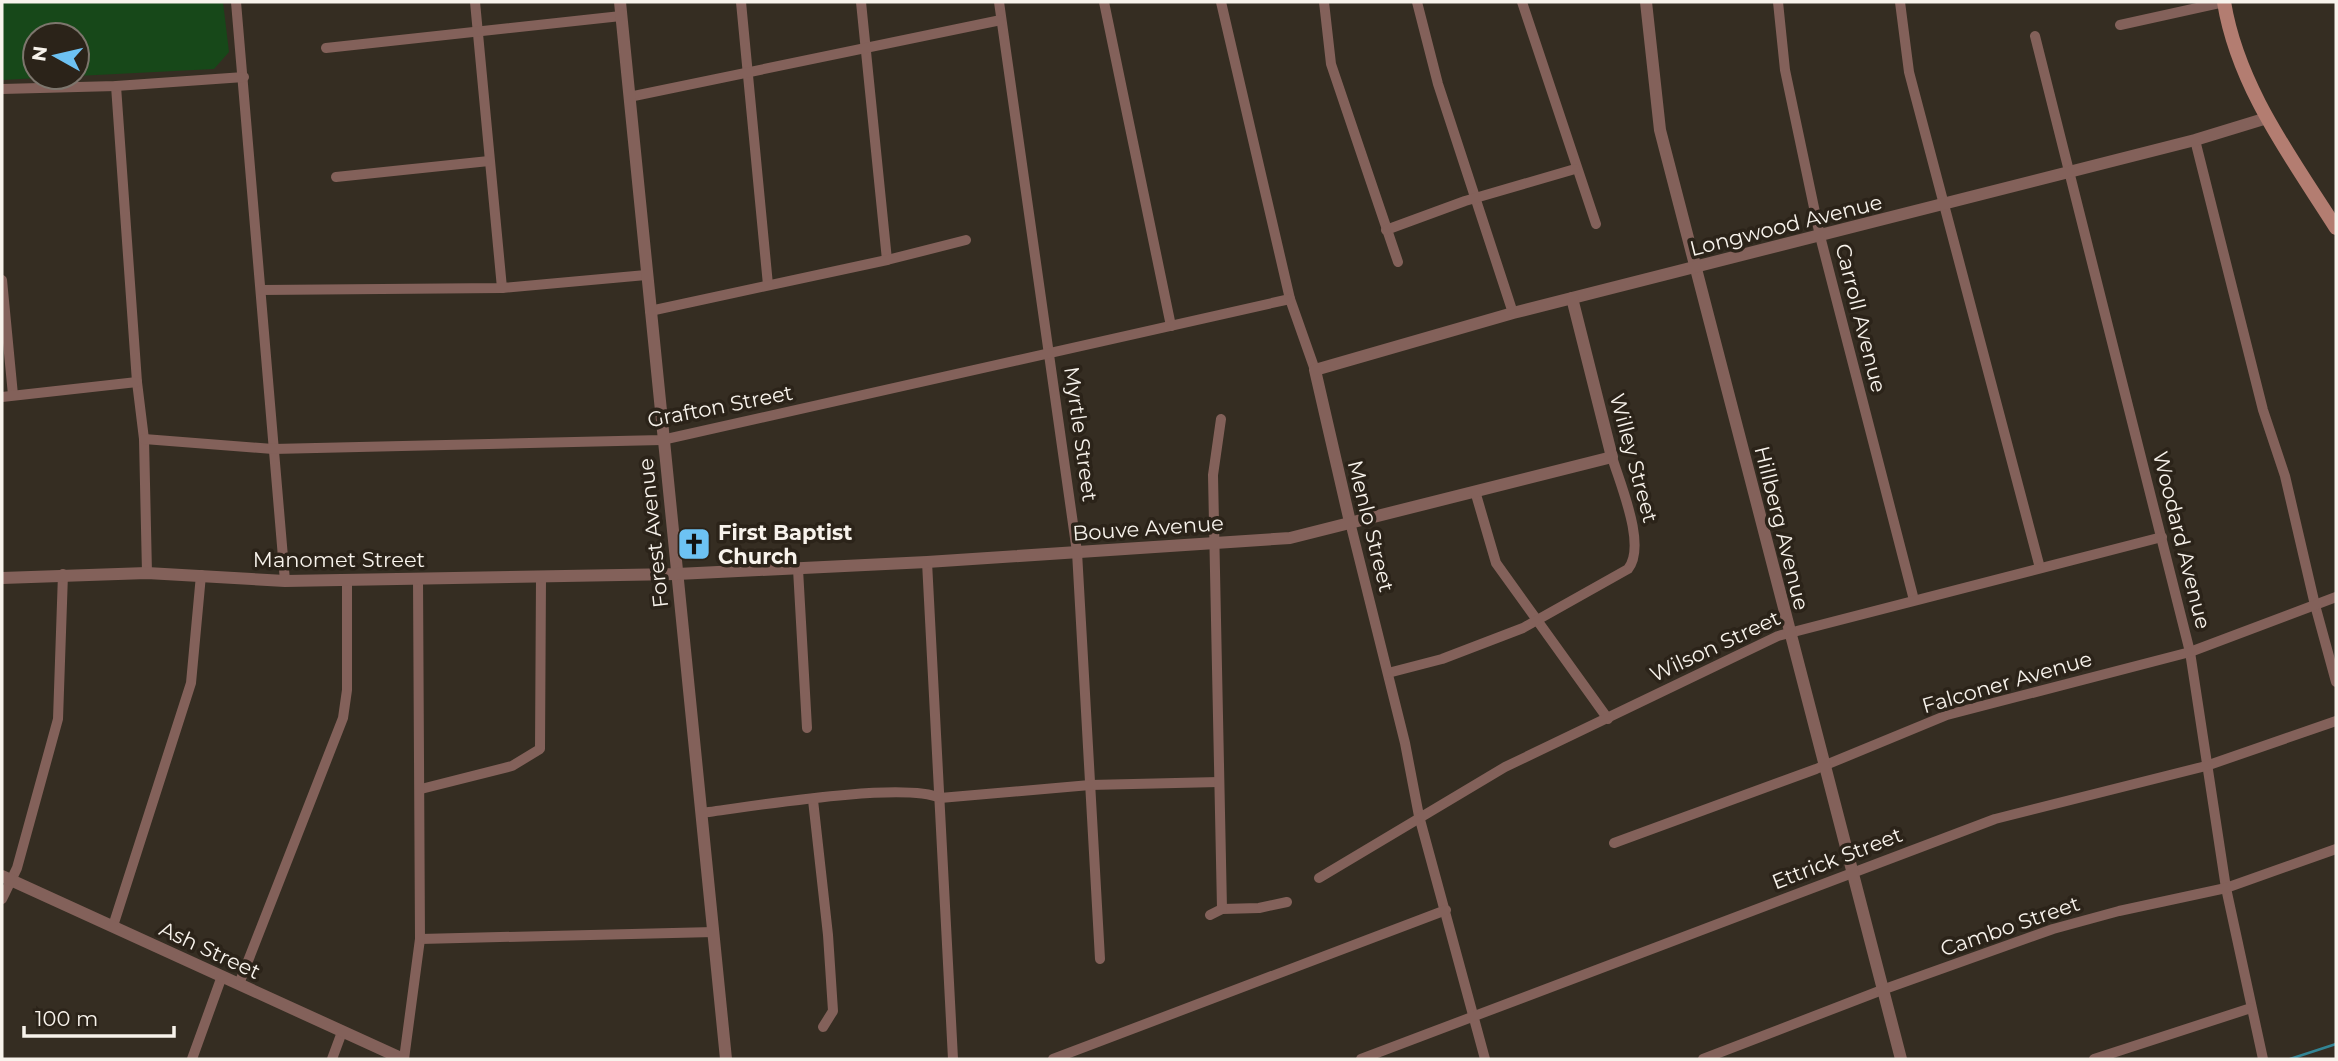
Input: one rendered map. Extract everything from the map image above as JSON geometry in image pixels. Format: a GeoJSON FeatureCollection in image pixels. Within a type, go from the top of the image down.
{"type":"FeatureCollection","features":[{"type":"Feature","properties":{"kind":"main road"},"geometry":{"type":"LineString","coordinates":[[2224,2],[2239,62],[2267,118],[2336,228]]}},
{"type":"Feature","properties":{"kind":"street"},"geometry":{"type":"LineString","coordinates":[[236,2],[285,581]]}},
{"type":"Feature","properties":{"kind":"street"},"geometry":{"type":"LineString","coordinates":[[475,2],[502,288]]}},
{"type":"Feature","properties":{"kind":"street","name":"Forest Avenue"},"geometry":{"type":"LineString","coordinates":[[620,2],[726,1059]]}},
{"type":"Feature","properties":{"kind":"street"},"geometry":{"type":"LineString","coordinates":[[741,2],[768,285]]}},
{"type":"Feature","properties":{"kind":"street"},"geometry":{"type":"LineString","coordinates":[[861,2],[887,260]]}},
{"type":"Feature","properties":{"kind":"street","name":"Myrtle Street"},"geometry":{"type":"LineString","coordinates":[[999,2],[1077,552],[1100,959]]}},
{"type":"Feature","properties":{"kind":"street"},"geometry":{"type":"LineString","coordinates":[[1104,2],[1171,326]]}},
{"type":"Feature","properties":{"kind":"street","name":"Menlo Street"},"geometry":{"type":"LineString","coordinates":[[1221,2],[1290,299],[1315,370],[1349,522],[1388,673],[1419,816],[1447,910],[1485,1059]]}},
{"type":"Feature","properties":{"kind":"street"},"geometry":{"type":"LineString","coordinates":[[1324,2],[1331,64],[1398,262]]}},
{"type":"Feature","properties":{"kind":"street"},"geometry":{"type":"LineString","coordinates":[[1417,2],[1438,84],[1513,313]]}},
{"type":"Feature","properties":{"kind":"street"},"geometry":{"type":"LineString","coordinates":[[1522,2],[1595,224]]}},
{"type":"Feature","properties":{"kind":"street","name":"Hillberg Avenue"},"geometry":{"type":"LineString","coordinates":[[1646,2],[1660,130],[1900,1059]]}},
{"type":"Feature","properties":{"kind":"street","name":"Carroll Avenue"},"geometry":{"type":"LineString","coordinates":[[1778,2],[1785,70],[1820,236],[1914,600]]}},
{"type":"Feature","properties":{"kind":"street"},"geometry":{"type":"LineString","coordinates":[[1900,2],[1909,72],[2040,568]]}},
{"type":"Feature","properties":{"kind":"street"},"geometry":{"type":"LineString","coordinates":[[2120,25],[2224,2]]}},
{"type":"Feature","properties":{"kind":"street"},"geometry":{"type":"LineString","coordinates":[[326,48],[621,16]]}},
{"type":"Feature","properties":{"kind":"street"},"geometry":{"type":"LineString","coordinates":[[629,97],[1001,20]]}},
{"type":"Feature","properties":{"kind":"street","name":"Woodard Avenue"},"geometry":{"type":"LineString","coordinates":[[2035,36],[2190,652],[2226,888],[2263,1059]]}},
{"type":"Feature","properties":{"kind":"street"},"geometry":{"type":"LineString","coordinates":[[2,89],[116,86],[244,77]]}},
{"type":"Feature","properties":{"kind":"street"},"geometry":{"type":"LineString","coordinates":[[116,86],[137,382],[144,439],[147,573]]}},
{"type":"Feature","properties":{"kind":"street","name":"Longwood Avenue"},"geometry":{"type":"LineString","coordinates":[[1315,370],[1513,313],[2195,140],[2267,118]]}},
{"type":"Feature","properties":{"kind":"street"},"geometry":{"type":"LineString","coordinates":[[2195,140],[2263,410],[2285,476],[2336,682]]}},
{"type":"Feature","properties":{"kind":"street"},"geometry":{"type":"LineString","coordinates":[[336,177],[489,162]]}},
{"type":"Feature","properties":{"kind":"street"},"geometry":{"type":"LineString","coordinates":[[1386,230],[1477,198],[1575,169]]}},
{"type":"Feature","properties":{"kind":"street"},"geometry":{"type":"LineString","coordinates":[[650,311],[887,260],[966,240]]}},
{"type":"Feature","properties":{"kind":"street"},"geometry":{"type":"LineString","coordinates":[[261,290],[502,288],[646,275]]}},
{"type":"Feature","properties":{"kind":"street"},"geometry":{"type":"LineString","coordinates":[[2,280],[7,396],[137,382]]}},
{"type":"Feature","properties":{"kind":"street","name":"Willey Street"},"geometry":{"type":"LineString","coordinates":[[1539,621],[1606,583],[1632,564],[1634,537],[1572,298]]}},
{"type":"Feature","properties":{"kind":"street","name":"Grafton Street"},"geometry":{"type":"LineString","coordinates":[[144,439],[273,449],[662,440],[1290,299]]}},
{"type":"Feature","properties":{"kind":"street"},"geometry":{"type":"LineString","coordinates":[[1221,419],[1213,475],[1222,909]]}},
{"type":"Feature","properties":{"kind":"street","name":"Bouve Avenue"},"geometry":{"type":"LineString","coordinates":[[677,574],[927,562],[1290,538],[1612,457]]}},
{"type":"Feature","properties":{"kind":"street"},"geometry":{"type":"LineString","coordinates":[[1475,491],[1496,563],[1608,719]]}},
{"type":"Feature","properties":{"kind":"street","name":"Wilson Street"},"geometry":{"type":"LineString","coordinates":[[1319,878],[1419,816],[1515,762],[1608,719],[1721,660],[1789,632],[2162,537]]}},
{"type":"Feature","properties":{"kind":"street"},"geometry":{"type":"LineString","coordinates":[[927,562],[953,1059]]}},
{"type":"Feature","properties":{"kind":"street"},"geometry":{"type":"LineString","coordinates":[[798,569],[807,728]]}},
{"type":"Feature","properties":{"kind":"street","name":"Manomet Street"},"geometry":{"type":"LineString","coordinates":[[2,578],[147,573],[285,581],[677,574]]}},
{"type":"Feature","properties":{"kind":"street"},"geometry":{"type":"LineString","coordinates":[[2,899],[7,877],[17,868],[58,719],[62,574]]}},
{"type":"Feature","properties":{"kind":"street"},"geometry":{"type":"LineString","coordinates":[[113,926],[191,683],[201,575]]}},
{"type":"Feature","properties":{"kind":"street"},"geometry":{"type":"LineString","coordinates":[[421,789],[512,766],[540,749],[541,578]]}},
{"type":"Feature","properties":{"kind":"street"},"geometry":{"type":"LineString","coordinates":[[403,1059],[420,939],[418,579]]}},
{"type":"Feature","properties":{"kind":"street"},"geometry":{"type":"LineString","coordinates":[[239,984],[309,811],[342,718],[347,679],[347,580]]}},
{"type":"Feature","properties":{"kind":"street","name":"Falconer Avenue"},"geometry":{"type":"LineString","coordinates":[[1614,843],[1823,766],[1964,710],[2190,652],[2336,597]]}},
{"type":"Feature","properties":{"kind":"street"},"geometry":{"type":"LineString","coordinates":[[1388,673],[1450,656],[1539,621]]}},
{"type":"Feature","properties":{"kind":"street","name":"Ettrick Street"},"geometry":{"type":"LineString","coordinates":[[1361,1059],[1995,819],[2206,766],[2336,721]]}},
{"type":"Feature","properties":{"kind":"street"},"geometry":{"type":"LineString","coordinates":[[701,813],[813,800],[910,793],[940,798],[1090,785],[1219,782]]}},
{"type":"Feature","properties":{"kind":"street"},"geometry":{"type":"LineString","coordinates":[[813,800],[828,935],[833,1011],[823,1027]]}},
{"type":"Feature","properties":{"kind":"street","name":"Cambo Street"},"geometry":{"type":"LineString","coordinates":[[1703,1059],[1882,990],[2053,929],[2119,911],[2226,888],[2336,849]]}},
{"type":"Feature","properties":{"kind":"street","name":"Ash Street"},"geometry":{"type":"LineString","coordinates":[[7,877],[403,1059]]}},
{"type":"Feature","properties":{"kind":"street"},"geometry":{"type":"LineString","coordinates":[[1210,915],[1222,909],[1259,908],[1287,902]]}},
{"type":"Feature","properties":{"kind":"street"},"geometry":{"type":"LineString","coordinates":[[1053,1059],[1447,910]]}},
{"type":"Feature","properties":{"kind":"street"},"geometry":{"type":"LineString","coordinates":[[420,939],[714,932]]}},
{"type":"Feature","properties":{"kind":"street"},"geometry":{"type":"LineString","coordinates":[[191,1059],[222,976]]}},
{"type":"Feature","properties":{"kind":"street"},"geometry":{"type":"LineString","coordinates":[[2094,1059],[2251,1008]]}},
{"type":"Feature","properties":{"kind":"street"},"geometry":{"type":"LineString","coordinates":[[332,1059],[341,1032]]}},
{"type":"Feature","properties":{"kind":"green space"},"geometry":{"type":"Polygon","coordinates":[[[2,2],[223,2],[229,52],[214,69],[91,75],[91,21],[21,21],[21,79],[3,80],[2,2]]]}},
{"type":"Feature","properties":{"kind":"waterway"},"geometry":{"type":"LineString","coordinates":[[2290,1059],[2336,1044]]}},
{"type":"Feature","properties":{"kind":"place","name":"First Baptist Church"},"geometry":{"type":"Point","coordinates":[694,544]}}]}
